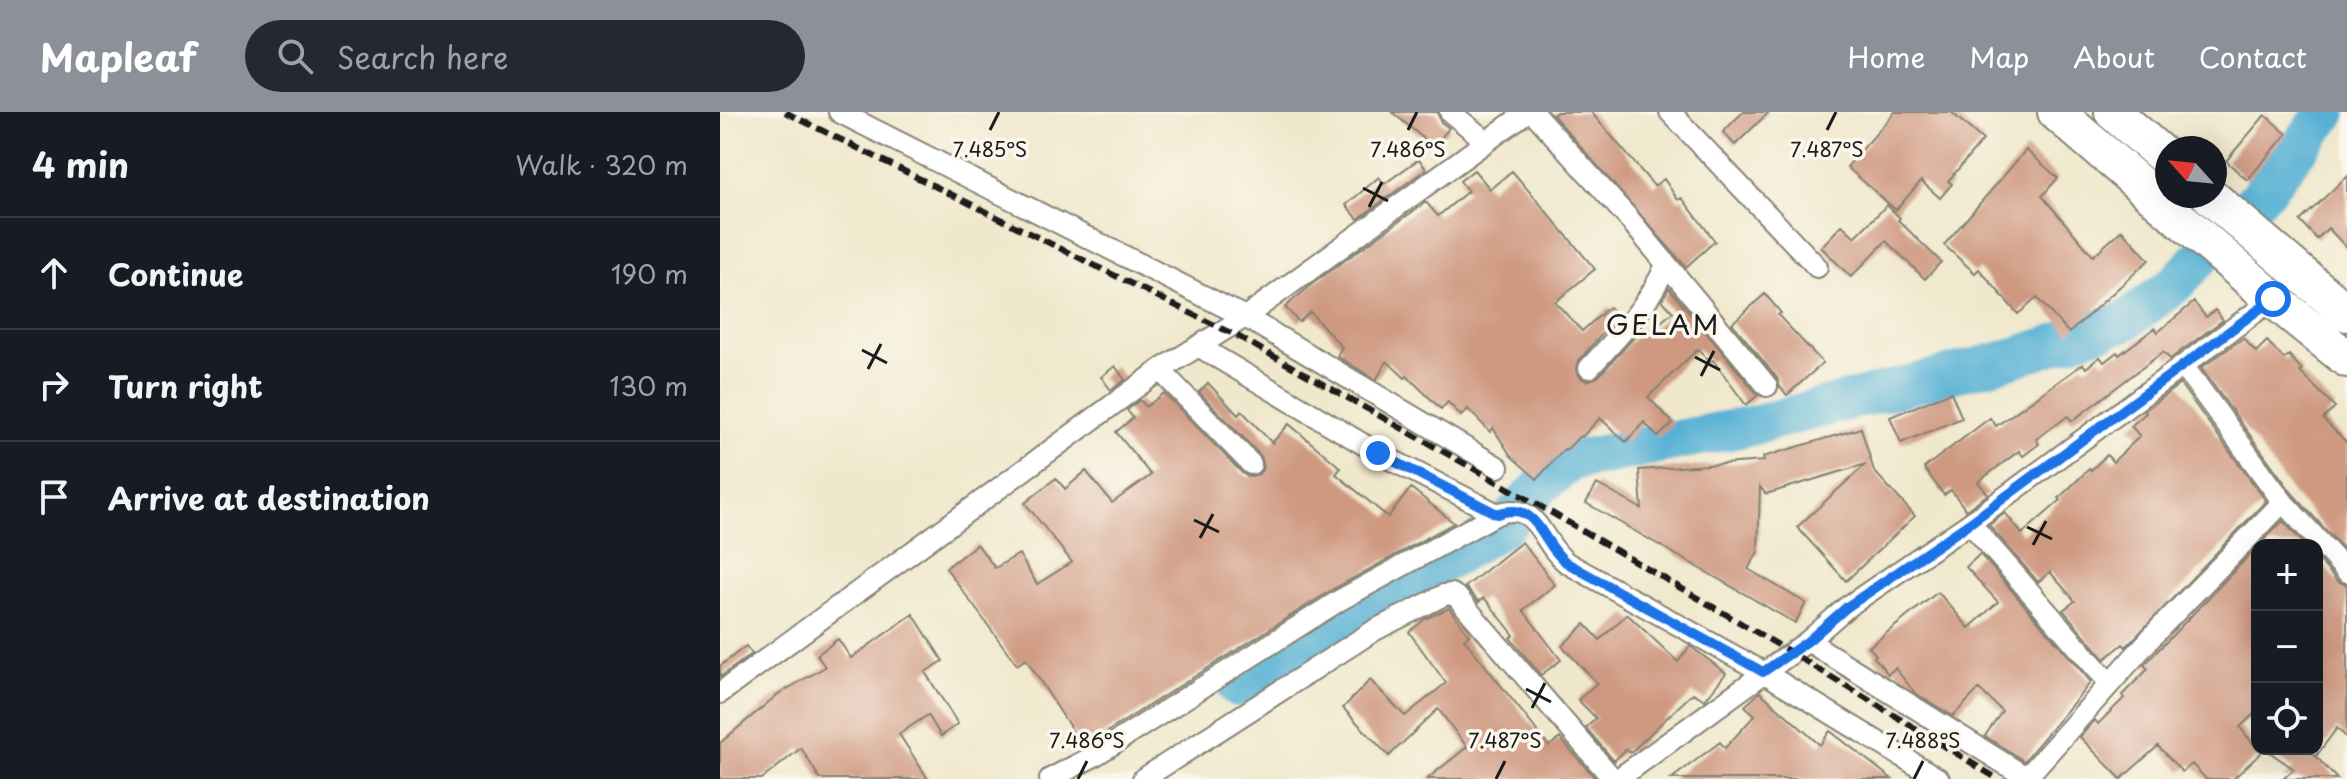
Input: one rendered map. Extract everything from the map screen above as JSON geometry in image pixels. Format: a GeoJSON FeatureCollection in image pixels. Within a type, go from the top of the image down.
{"type":"FeatureCollection","features":[{"type":"Feature","properties":{"kind":"highway"},"geometry":{"type":"LineString","coordinates":[[2056,112],[2347,359]]}},
{"type":"Feature","properties":{"kind":"highway"},"geometry":{"type":"LineString","coordinates":[[2113,112],[2155,149]]}},
{"type":"Feature","properties":{"kind":"highway"},"geometry":{"type":"LineString","coordinates":[[2224,208],[2347,313]]}},
{"type":"Feature","properties":{"kind":"street"},"geometry":{"type":"LineString","coordinates":[[839,112],[1245,317],[1498,467]]}},
{"type":"Feature","properties":{"kind":"street"},"geometry":{"type":"LineString","coordinates":[[1450,112],[1486,141]]}},
{"type":"Feature","properties":{"kind":"street"},"geometry":{"type":"LineString","coordinates":[[720,693],[1160,370],[1245,317],[1530,112],[1630,220],[1767,386]]}},
{"type":"Feature","properties":{"kind":"street"},"geometry":{"type":"LineString","coordinates":[[1670,112],[1817,267]]}},
{"type":"Feature","properties":{"kind":"street"},"geometry":{"type":"LineString","coordinates":[[1589,368],[1640,311],[1657,286],[1666,265]]}},
{"type":"Feature","properties":{"kind":"street"},"geometry":{"type":"LineString","coordinates":[[1143,779],[1375,630],[1444,595],[1452,594],[1622,778],[1808,641],[1847,607],[1970,523],[2273,299]]}},
{"type":"Feature","properties":{"kind":"street"},"geometry":{"type":"LineString","coordinates":[[1198,346],[1378,453],[1537,522],[1554,554],[1567,563],[1763,672],[1939,779]]}},
{"type":"Feature","properties":{"kind":"street"},"geometry":{"type":"LineString","coordinates":[[2184,367],[2283,502],[2347,572]]}},
{"type":"Feature","properties":{"kind":"street"},"geometry":{"type":"LineString","coordinates":[[1160,370],[1251,464]]}},
{"type":"Feature","properties":{"kind":"street"},"geometry":{"type":"LineString","coordinates":[[1808,641],[2027,778],[2109,683],[2283,502]]}},
{"type":"Feature","properties":{"kind":"street"},"geometry":{"type":"LineString","coordinates":[[1050,779],[1094,756],[1340,600],[1512,512]]}},
{"type":"Feature","properties":{"kind":"street"},"geometry":{"type":"LineString","coordinates":[[1970,523],[2109,683]]}},
{"type":"Feature","properties":{"kind":"building"},"geometry":{"type":"Polygon","coordinates":[[[1392,112],[1437,112],[1441,122],[1449,128],[1434,147],[1392,112]]]}},
{"type":"Feature","properties":{"kind":"building"},"geometry":{"type":"Polygon","coordinates":[[[1557,112],[1591,112],[1654,186],[1664,179],[1678,200],[1682,198],[1715,241],[1686,267],[1553,115],[1557,112]]]}},
{"type":"Feature","properties":{"kind":"building"},"geometry":{"type":"Polygon","coordinates":[[[1743,112],[1769,112],[1735,145],[1723,132],[1743,112]]]}},
{"type":"Feature","properties":{"kind":"building"},"geometry":{"type":"Polygon","coordinates":[[[1895,112],[1951,112],[1983,140],[1948,181],[1952,184],[1940,198],[1921,181],[1896,210],[1847,167],[1895,112]]]}},
{"type":"Feature","properties":{"kind":"building"},"geometry":{"type":"Polygon","coordinates":[[[2265,115],[2287,134],[2247,180],[2227,160],[2265,115]]]}},
{"type":"Feature","properties":{"kind":"building"},"geometry":{"type":"Polygon","coordinates":[[[2026,150],[2058,178],[2042,196],[2093,256],[2122,230],[2149,260],[2069,333],[2037,298],[2018,314],[1979,269],[1975,273],[1944,245],[2026,150]]]}},
{"type":"Feature","properties":{"kind":"building"},"geometry":{"type":"Polygon","coordinates":[[[1419,159],[1426,169],[1358,219],[1346,205],[1379,177],[1384,184],[1419,159]]]}},
{"type":"Feature","properties":{"kind":"building"},"geometry":{"type":"Polygon","coordinates":[[[1474,170],[1490,189],[1512,171],[1595,269],[1555,302],[1582,331],[1609,307],[1618,316],[1579,360],[1576,371],[1581,378],[1587,381],[1598,377],[1640,331],[1644,336],[1673,312],[1662,300],[1669,288],[1758,395],[1746,405],[1713,360],[1710,362],[1698,349],[1648,397],[1673,423],[1658,437],[1644,422],[1626,442],[1600,418],[1582,437],[1564,449],[1537,479],[1511,456],[1493,428],[1490,432],[1468,409],[1461,416],[1448,402],[1441,409],[1387,361],[1376,380],[1337,356],[1342,347],[1310,312],[1299,322],[1285,307],[1426,202],[1438,216],[1468,191],[1460,181],[1474,170]]]}},
{"type":"Feature","properties":{"kind":"building"},"geometry":{"type":"Polygon","coordinates":[[[2347,176],[2347,248],[2328,228],[2317,239],[2300,221],[2347,176]]]}},
{"type":"Feature","properties":{"kind":"building"},"geometry":{"type":"Polygon","coordinates":[[[1887,205],[1941,262],[1925,279],[1886,241],[1851,277],[1821,247],[1842,225],[1855,237],[1887,205]]]}},
{"type":"Feature","properties":{"kind":"building"},"geometry":{"type":"Polygon","coordinates":[[[1765,294],[1781,313],[1778,315],[1823,363],[1787,395],[1732,323],[1765,294]]]}},
{"type":"Feature","properties":{"kind":"building"},"geometry":{"type":"Polygon","coordinates":[[[2194,302],[2206,317],[2215,310],[2223,320],[2170,359],[2163,352],[2072,421],[2068,416],[2036,439],[2039,444],[2023,456],[2019,451],[1978,482],[1988,494],[1966,510],[1951,490],[1944,495],[1924,468],[1990,418],[1996,426],[2083,364],[2086,368],[2100,357],[2104,362],[2117,352],[2119,355],[2155,328],[2158,332],[2194,302]]]}},
{"type":"Feature","properties":{"kind":"building"},"geometry":{"type":"Polygon","coordinates":[[[2243,338],[2256,352],[2267,341],[2284,359],[2289,355],[2302,370],[2300,372],[2335,407],[2323,419],[2347,443],[2347,553],[2293,494],[2201,368],[2243,338]]]}},
{"type":"Feature","properties":{"kind":"building"},"geometry":{"type":"Polygon","coordinates":[[[1115,366],[1125,380],[1111,390],[1101,377],[1115,366]]]}},
{"type":"Feature","properties":{"kind":"building"},"geometry":{"type":"Polygon","coordinates":[[[1208,383],[1238,415],[1242,411],[1272,443],[1289,424],[1341,468],[1336,474],[1388,517],[1411,488],[1454,523],[1333,589],[1083,747],[1026,659],[1017,665],[946,568],[977,544],[995,568],[1019,554],[1037,584],[1072,562],[1025,503],[1056,478],[1065,489],[1086,471],[1112,503],[1151,475],[1116,432],[1133,418],[1127,410],[1140,400],[1146,407],[1164,393],[1242,473],[1248,477],[1259,474],[1264,467],[1261,456],[1199,392],[1208,383]]]}},
{"type":"Feature","properties":{"kind":"building"},"geometry":{"type":"Polygon","coordinates":[[[2180,384],[2266,501],[2126,647],[2123,644],[2105,659],[2063,610],[2075,601],[2050,572],[2038,582],[1989,525],[2005,513],[2022,534],[2061,500],[2059,498],[2089,469],[2107,455],[2113,462],[2140,436],[2131,426],[2146,413],[2144,411],[2180,384]]]}},
{"type":"Feature","properties":{"kind":"building"},"geometry":{"type":"Polygon","coordinates":[[[1951,392],[1962,418],[1901,443],[1890,417],[1951,392]]]}},
{"type":"Feature","properties":{"kind":"building"},"geometry":{"type":"Polygon","coordinates":[[[1861,428],[1874,471],[1915,516],[1846,581],[1797,527],[1866,464],[1766,494],[1760,487],[1758,552],[1748,569],[1806,603],[1795,623],[1586,503],[1597,484],[1642,509],[1639,470],[1764,461],[1763,457],[1861,428]]]}},
{"type":"Feature","properties":{"kind":"building"},"geometry":{"type":"Polygon","coordinates":[[[2283,521],[2300,539],[2265,539],[2283,521]]]}},
{"type":"Feature","properties":{"kind":"building"},"geometry":{"type":"Polygon","coordinates":[[[1522,542],[1555,585],[1523,610],[1561,660],[1541,675],[1510,638],[1514,635],[1487,601],[1483,598],[1479,602],[1465,587],[1522,542]]]}},
{"type":"Feature","properties":{"kind":"building"},"geometry":{"type":"Polygon","coordinates":[[[2251,553],[2251,717],[2240,727],[2251,741],[2251,755],[2259,755],[2233,779],[2206,779],[2192,764],[2182,772],[2158,746],[2121,779],[2080,737],[2095,720],[2098,724],[2124,698],[2122,695],[2148,669],[2144,665],[2251,553]]]}},
{"type":"Feature","properties":{"kind":"building"},"geometry":{"type":"Polygon","coordinates":[[[1980,554],[2091,682],[2024,761],[1985,736],[2002,711],[1979,689],[1953,716],[1915,693],[1895,668],[1888,674],[1869,647],[1938,592],[1969,628],[1998,602],[1966,567],[1980,554]]]}},
{"type":"Feature","properties":{"kind":"building"},"geometry":{"type":"Polygon","coordinates":[[[2323,565],[2337,581],[2347,585],[2347,738],[2337,728],[2323,747],[2323,565]]]}},
{"type":"Feature","properties":{"kind":"building"},"geometry":{"type":"Polygon","coordinates":[[[1449,608],[1469,635],[1464,639],[1549,746],[1560,738],[1596,779],[1427,779],[1467,747],[1438,709],[1389,756],[1343,708],[1370,680],[1405,716],[1446,683],[1409,632],[1425,619],[1449,608]]]}},
{"type":"Feature","properties":{"kind":"building"},"geometry":{"type":"Polygon","coordinates":[[[913,614],[943,661],[925,672],[958,724],[941,736],[928,715],[899,734],[928,779],[820,779],[801,748],[762,779],[720,779],[720,743],[777,695],[825,667],[817,655],[838,639],[851,658],[913,614]]]}},
{"type":"Feature","properties":{"kind":"building"},"geometry":{"type":"Polygon","coordinates":[[[1627,614],[1678,662],[1690,646],[1726,673],[1705,700],[1693,693],[1630,753],[1626,749],[1614,761],[1586,728],[1596,718],[1578,700],[1597,683],[1562,646],[1585,624],[1600,640],[1627,614]]]}},
{"type":"Feature","properties":{"kind":"building"},"geometry":{"type":"Polygon","coordinates":[[[746,646],[752,654],[720,677],[720,666],[746,646]]]}},
{"type":"Feature","properties":{"kind":"building"},"geometry":{"type":"Polygon","coordinates":[[[1760,692],[1820,745],[1830,731],[1892,779],[1671,779],[1720,742],[1725,748],[1755,715],[1745,706],[1760,692]]]}},
{"type":"Feature","properties":{"kind":"building"},"geometry":{"type":"Polygon","coordinates":[[[2274,755],[2315,755],[2337,779],[2283,779],[2294,769],[2274,755]]]}},
{"type":"Feature","properties":{"kind":"waterway"},"geometry":{"type":"LineString","coordinates":[[1237,687],[1504,526],[1544,483],[1571,461],[1755,425],[2006,360],[2126,321],[2174,285],[2266,189],[2327,112]]}},
{"type":"Feature","properties":{"kind":"railway"},"geometry":{"type":"LineString","coordinates":[[785,112],[1241,338],[1540,506],[1792,653],[1998,779]]}},
{"type":"Feature","properties":{"kind":"district","name":"GELAM"},"geometry":{"type":"Point","coordinates":[1663,323]}},
{"type":"Feature","properties":{"kind":"route"},"geometry":{"type":"LineString","coordinates":[[1378,453],[1497,514],[1512,509],[1526,514],[1537,522],[1554,554],[1567,563],[1763,672],[1808,641],[1847,607],[1970,523],[2273,299]]}}]}
